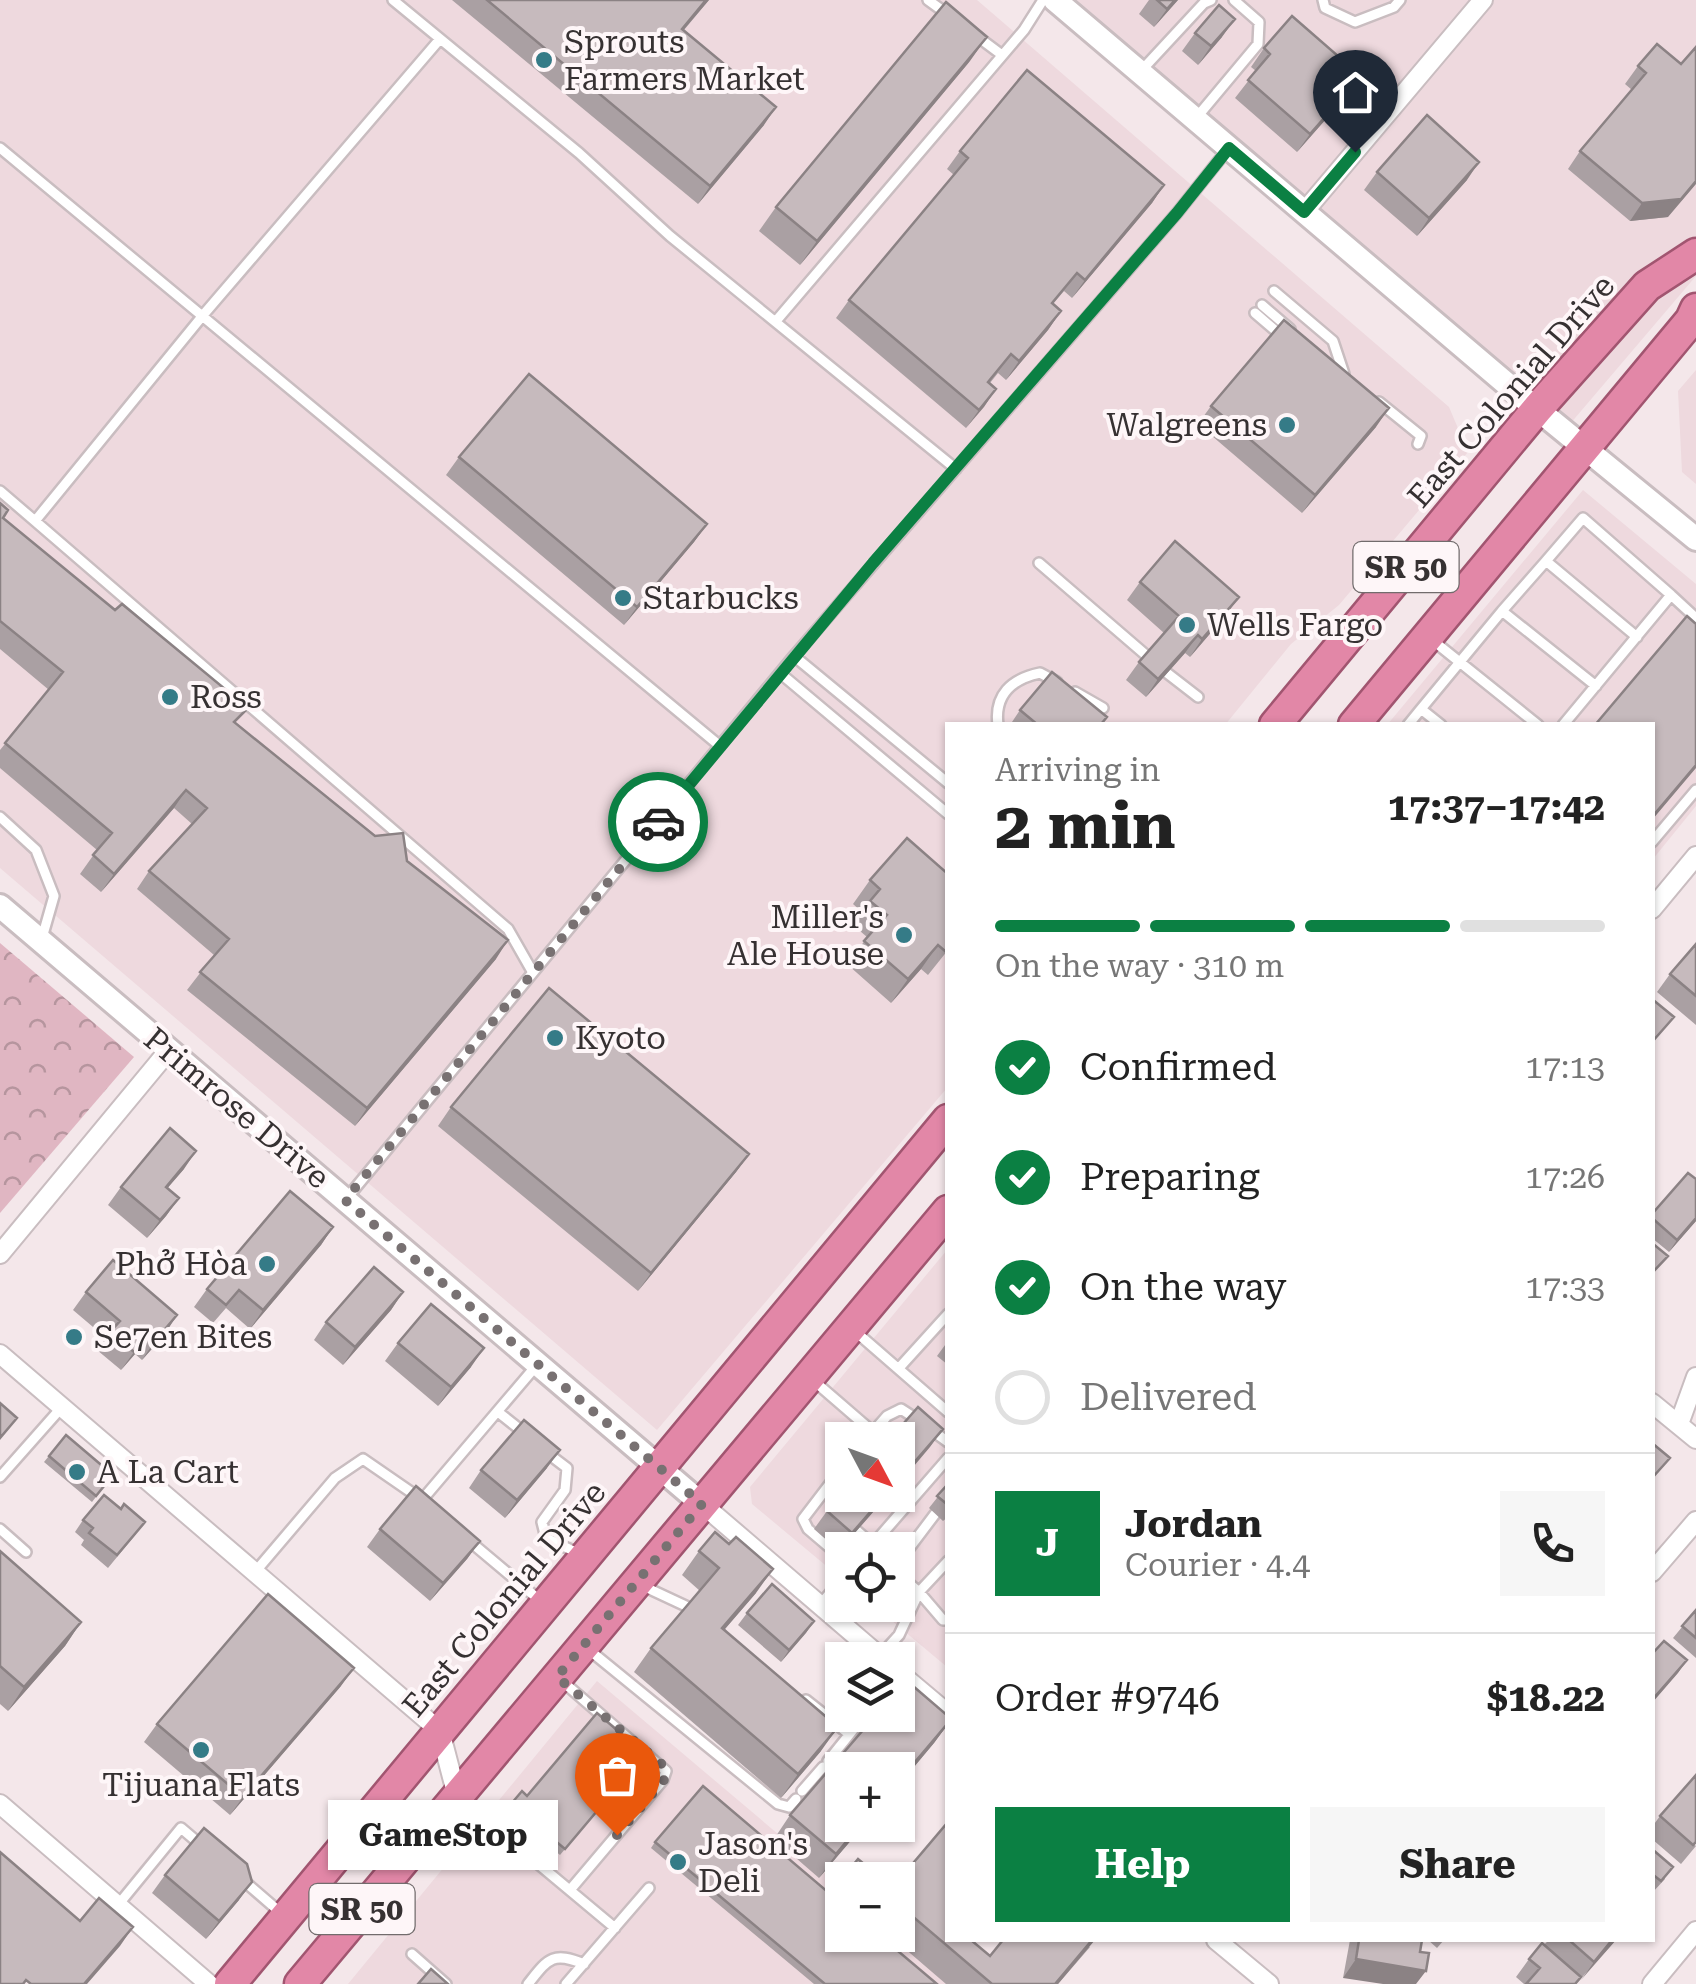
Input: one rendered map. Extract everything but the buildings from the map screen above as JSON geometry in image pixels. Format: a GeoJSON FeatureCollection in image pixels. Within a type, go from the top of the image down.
{"type":"FeatureCollection","features":[{"type":"Feature","properties":{"kind":"highway","name":"East Colonial Drive"},"geometry":{"type":"LineString","coordinates":[[1277,722],[1538,408],[1647,286],[1696,254]]}},
{"type":"Feature","properties":{"kind":"highway","name":"SR 50"},"geometry":{"type":"LineString","coordinates":[[1356,722],[1587,448],[1692,320],[1696,309]]}},
{"type":"Feature","properties":{"kind":"highway","name":"East Colonial Drive"},"geometry":{"type":"LineString","coordinates":[[230,1984],[945,1124]]}},
{"type":"Feature","properties":{"kind":"highway","name":"SR 50"},"geometry":{"type":"LineString","coordinates":[[300,1984],[945,1215]]}},
{"type":"Feature","properties":{"kind":"street"},"geometry":{"type":"LineString","coordinates":[[1055,0],[1696,539]]}},
{"type":"Feature","properties":{"kind":"street"},"geometry":{"type":"LineString","coordinates":[[1304,212],[1483,0]]}},
{"type":"Feature","properties":{"kind":"street"},"geometry":{"type":"LineString","coordinates":[[1655,904],[1696,856]]}},
{"type":"Feature","properties":{"kind":"street","name":"Primrose Drive"},"geometry":{"type":"LineString","coordinates":[[0,906],[863,1642]]}},
{"type":"Feature","properties":{"kind":"street"},"geometry":{"type":"LineString","coordinates":[[0,1254],[169,1050]]}},
{"type":"Feature","properties":{"kind":"street"},"geometry":{"type":"LineString","coordinates":[[0,1354],[440,1732],[458,1796]]}},
{"type":"Feature","properties":{"kind":"street"},"geometry":{"type":"LineString","coordinates":[[1678,1424],[1696,1377]]}},
{"type":"Feature","properties":{"kind":"street"},"geometry":{"type":"LineString","coordinates":[[1655,1405],[1696,1439]]}},
{"type":"Feature","properties":{"kind":"street"},"geometry":{"type":"LineString","coordinates":[[1655,1569],[1696,1521]]}},
{"type":"Feature","properties":{"kind":"street"},"geometry":{"type":"LineString","coordinates":[[915,1687],[945,1712]]}},
{"type":"Feature","properties":{"kind":"street"},"geometry":{"type":"LineString","coordinates":[[0,1804],[209,1984]]}},
{"type":"Feature","properties":{"kind":"street"},"geometry":{"type":"LineString","coordinates":[[1652,1984],[1696,1931]]}},
{"type":"Feature","properties":{"kind":"street"},"geometry":{"type":"LineString","coordinates":[[1218,1942],[1269,1984]]}},
{"type":"Feature","properties":{"kind":"lane"},"geometry":{"type":"LineString","coordinates":[[393,0],[956,469]]}},
{"type":"Feature","properties":{"kind":"lane"},"geometry":{"type":"LineString","coordinates":[[928,0],[1002,55]]}},
{"type":"Feature","properties":{"kind":"lane"},"geometry":{"type":"LineString","coordinates":[[776,322],[1002,55],[1043,0]]}},
{"type":"Feature","properties":{"kind":"lane"},"geometry":{"type":"LineString","coordinates":[[1140,72],[1204,2],[1211,0]]}},
{"type":"Feature","properties":{"kind":"lane"},"geometry":{"type":"LineString","coordinates":[[1195,119],[1258,44],[1259,22],[1234,0]]}},
{"type":"Feature","properties":{"kind":"lane"},"geometry":{"type":"LineString","coordinates":[[1324,0],[1325,8],[1355,22],[1394,7],[1400,0]]}},
{"type":"Feature","properties":{"kind":"lane"},"geometry":{"type":"LineString","coordinates":[[35,521],[204,314],[440,39]]}},
{"type":"Feature","properties":{"kind":"lane"},"geometry":{"type":"LineString","coordinates":[[0,148],[720,746]]}},
{"type":"Feature","properties":{"kind":"lane"},"geometry":{"type":"LineString","coordinates":[[345,1200],[794,656],[1229,148]]}},
{"type":"Feature","properties":{"kind":"lane"},"geometry":{"type":"LineString","coordinates":[[1274,291],[1332,340],[1341,372]]}},
{"type":"Feature","properties":{"kind":"lane"},"geometry":{"type":"LineString","coordinates":[[1258,309],[1289,335]]}},
{"type":"Feature","properties":{"kind":"lane"},"geometry":{"type":"LineString","coordinates":[[1326,366],[1356,384]]}},
{"type":"Feature","properties":{"kind":"lane"},"geometry":{"type":"LineString","coordinates":[[1371,395],[1416,430],[1421,436],[1418,444]]}},
{"type":"Feature","properties":{"kind":"lane"},"geometry":{"type":"LineString","coordinates":[[0,491],[508,928],[532,971]]}},
{"type":"Feature","properties":{"kind":"lane"},"geometry":{"type":"LineString","coordinates":[[1410,722],[1583,518],[1696,618]]}},
{"type":"Feature","properties":{"kind":"lane"},"geometry":{"type":"LineString","coordinates":[[1546,560],[1637,636]]}},
{"type":"Feature","properties":{"kind":"lane"},"geometry":{"type":"LineString","coordinates":[[1039,563],[1147,656]]}},
{"type":"Feature","properties":{"kind":"lane"},"geometry":{"type":"LineString","coordinates":[[1566,722],[1672,596]]}},
{"type":"Feature","properties":{"kind":"lane"},"geometry":{"type":"LineString","coordinates":[[1502,610],[1596,686]]}},
{"type":"Feature","properties":{"kind":"lane"},"geometry":{"type":"LineString","coordinates":[[1428,636],[1534,722]]}},
{"type":"Feature","properties":{"kind":"lane"},"geometry":{"type":"LineString","coordinates":[[794,656],[945,780]]}},
{"type":"Feature","properties":{"kind":"lane"},"geometry":{"type":"LineString","coordinates":[[780,673],[945,811]]}},
{"type":"Feature","properties":{"kind":"lane"},"geometry":{"type":"LineString","coordinates":[[998,722],[996,706],[1004,690],[1023,677],[1040,673],[1103,708]]}},
{"type":"Feature","properties":{"kind":"lane"},"geometry":{"type":"LineString","coordinates":[[1167,673],[1198,697]]}},
{"type":"Feature","properties":{"kind":"lane"},"geometry":{"type":"LineString","coordinates":[[1421,709],[1437,722]]}},
{"type":"Feature","properties":{"kind":"lane"},"geometry":{"type":"LineString","coordinates":[[1655,838],[1696,790]]}},
{"type":"Feature","properties":{"kind":"lane"},"geometry":{"type":"LineString","coordinates":[[0,818],[36,850],[54,896],[42,941]]}},
{"type":"Feature","properties":{"kind":"lane"},"geometry":{"type":"LineString","coordinates":[[898,1368],[945,1317]]}},
{"type":"Feature","properties":{"kind":"lane"},"geometry":{"type":"LineString","coordinates":[[850,1327],[945,1409]]}},
{"type":"Feature","properties":{"kind":"lane"},"geometry":{"type":"LineString","coordinates":[[422,1500],[538,1364]]}},
{"type":"Feature","properties":{"kind":"lane"},"geometry":{"type":"LineString","coordinates":[[809,1376],[862,1422]]}},
{"type":"Feature","properties":{"kind":"lane"},"geometry":{"type":"LineString","coordinates":[[0,1478],[62,1407]]}},
{"type":"Feature","properties":{"kind":"lane"},"geometry":{"type":"LineString","coordinates":[[881,1422],[902,1409],[945,1440]]}},
{"type":"Feature","properties":{"kind":"lane"},"geometry":{"type":"LineString","coordinates":[[498,1412],[566,1468],[565,1490],[542,1522],[546,1538],[585,1556]]}},
{"type":"Feature","properties":{"kind":"lane"},"geometry":{"type":"LineString","coordinates":[[255,1572],[335,1478],[363,1459],[436,1512]]}},
{"type":"Feature","properties":{"kind":"lane"},"geometry":{"type":"LineString","coordinates":[[920,1459],[935,1472]]}},
{"type":"Feature","properties":{"kind":"lane"},"geometry":{"type":"LineString","coordinates":[[883,1532],[945,1461]]}},
{"type":"Feature","properties":{"kind":"lane"},"geometry":{"type":"LineString","coordinates":[[915,1481],[922,1487]]}},
{"type":"Feature","properties":{"kind":"lane"},"geometry":{"type":"LineString","coordinates":[[825,1489],[805,1514],[805,1525],[825,1543]]}},
{"type":"Feature","properties":{"kind":"lane"},"geometry":{"type":"LineString","coordinates":[[818,1498],[825,1504]]}},
{"type":"Feature","properties":{"kind":"lane"},"geometry":{"type":"LineString","coordinates":[[915,1541],[936,1514]]}},
{"type":"Feature","properties":{"kind":"lane"},"geometry":{"type":"LineString","coordinates":[[0,1529],[26,1552]]}},
{"type":"Feature","properties":{"kind":"lane"},"geometry":{"type":"LineString","coordinates":[[465,1537],[545,1604]]}},
{"type":"Feature","properties":{"kind":"lane"},"geometry":{"type":"LineString","coordinates":[[894,1642],[919,1592],[945,1564]]}},
{"type":"Feature","properties":{"kind":"lane"},"geometry":{"type":"LineString","coordinates":[[636,1582],[688,1607]]}},
{"type":"Feature","properties":{"kind":"lane"},"geometry":{"type":"LineString","coordinates":[[915,1589],[945,1620]]}},
{"type":"Feature","properties":{"kind":"lane"},"geometry":{"type":"LineString","coordinates":[[820,1605],[825,1599]]}},
{"type":"Feature","properties":{"kind":"lane"},"geometry":{"type":"LineString","coordinates":[[583,1645],[778,1804],[789,1807],[849,1734],[803,1697]]}},
{"type":"Feature","properties":{"kind":"lane"},"geometry":{"type":"LineString","coordinates":[[557,1677],[666,1771],[664,1780],[570,1890]]}},
{"type":"Feature","properties":{"kind":"lane"},"geometry":{"type":"LineString","coordinates":[[458,1796],[615,1928]]}},
{"type":"Feature","properties":{"kind":"lane"},"geometry":{"type":"LineString","coordinates":[[118,1906],[180,1828],[210,1852]]}},
{"type":"Feature","properties":{"kind":"lane"},"geometry":{"type":"LineString","coordinates":[[239,1877],[286,1917]]}},
{"type":"Feature","properties":{"kind":"lane"},"geometry":{"type":"LineString","coordinates":[[566,1984],[649,1888]]}},
{"type":"Feature","properties":{"kind":"lane"},"geometry":{"type":"LineString","coordinates":[[412,1954],[446,1984]]}},
{"type":"Feature","properties":{"kind":"lane"},"geometry":{"type":"LineString","coordinates":[[528,1984],[547,1960],[563,1956],[584,1964]]}},
{"type":"Feature","properties":{"kind":"shaded area"},"geometry":{"type":"Polygon","coordinates":[[[0,0],[977,0],[1449,407],[1468,452],[1339,605],[1291,644],[1227,722],[945,722],[945,1090],[657,1430],[0,868],[0,0]]]}},
{"type":"Feature","properties":{"kind":"shaded area"},"geometry":{"type":"Polygon","coordinates":[[[1056,0],[1696,0],[1696,276],[1564,431],[1056,0]]]}},
{"type":"Feature","properties":{"kind":"shaded area"},"geometry":{"type":"Polygon","coordinates":[[[1696,370],[1696,484],[1682,472],[1678,391],[1696,370]]]}},
{"type":"Feature","properties":{"kind":"shaded area"},"geometry":{"type":"Polygon","coordinates":[[[1583,490],[1696,584],[1696,806],[1655,857],[1655,722],[1390,722],[1583,490]]]}},
{"type":"Feature","properties":{"kind":"shaded area"},"geometry":{"type":"Polygon","coordinates":[[[945,1252],[945,1665],[893,1622],[915,1622],[915,1532],[825,1532],[825,1565],[752,1504],[750,1487],[945,1252]]]}},
{"type":"Feature","properties":{"kind":"shaded area"},"geometry":{"type":"Polygon","coordinates":[[[597,1681],[825,1874],[825,1952],[915,1949],[956,1984],[348,1984],[597,1681]]]}},
{"type":"Feature","properties":{"kind":"green space"},"geometry":{"type":"Polygon","coordinates":[[[0,943],[134,1057],[0,1213],[0,943]]]}},
{"type":"Feature","properties":{"kind":"way so far"},"geometry":{"type":"LineString","coordinates":[[617,1835],[664,1780],[666,1771],[557,1677],[702,1504],[345,1200],[658,822]]}},
{"type":"Feature","properties":{"kind":"place","name":"Sprouts Farmers Market"},"geometry":{"type":"Point","coordinates":[544,60]}},
{"type":"Feature","properties":{"kind":"place","name":"Walgreens"},"geometry":{"type":"Point","coordinates":[1287,425]}},
{"type":"Feature","properties":{"kind":"place","name":"Starbucks"},"geometry":{"type":"Point","coordinates":[623,598]}},
{"type":"Feature","properties":{"kind":"place","name":"Wells Fargo"},"geometry":{"type":"Point","coordinates":[1187,625]}},
{"type":"Feature","properties":{"kind":"place","name":"Ross"},"geometry":{"type":"Point","coordinates":[170,697]}},
{"type":"Feature","properties":{"kind":"place","name":"Miller's Ale House"},"geometry":{"type":"Point","coordinates":[904,935]}},
{"type":"Feature","properties":{"kind":"place","name":"Kyoto"},"geometry":{"type":"Point","coordinates":[555,1038]}},
{"type":"Feature","properties":{"kind":"place","name":"Phở Hòa"},"geometry":{"type":"Point","coordinates":[267,1264]}},
{"type":"Feature","properties":{"kind":"place","name":"Se7en Bites"},"geometry":{"type":"Point","coordinates":[74,1337]}},
{"type":"Feature","properties":{"kind":"place","name":"A La Cart"},"geometry":{"type":"Point","coordinates":[77,1472]}},
{"type":"Feature","properties":{"kind":"place","name":"Tijuana Flats"},"geometry":{"type":"Point","coordinates":[201,1750]}},
{"type":"Feature","properties":{"kind":"place","name":"GameStop"},"geometry":{"type":"Point","coordinates":[617,1835]}},
{"type":"Feature","properties":{"kind":"place","name":"Jason's Deli"},"geometry":{"type":"Point","coordinates":[678,1862]}},
{"type":"Feature","properties":{"kind":"route"},"geometry":{"type":"LineString","coordinates":[[658,822],[794,656],[1229,148],[1304,212],[1355,152]]}}]}
